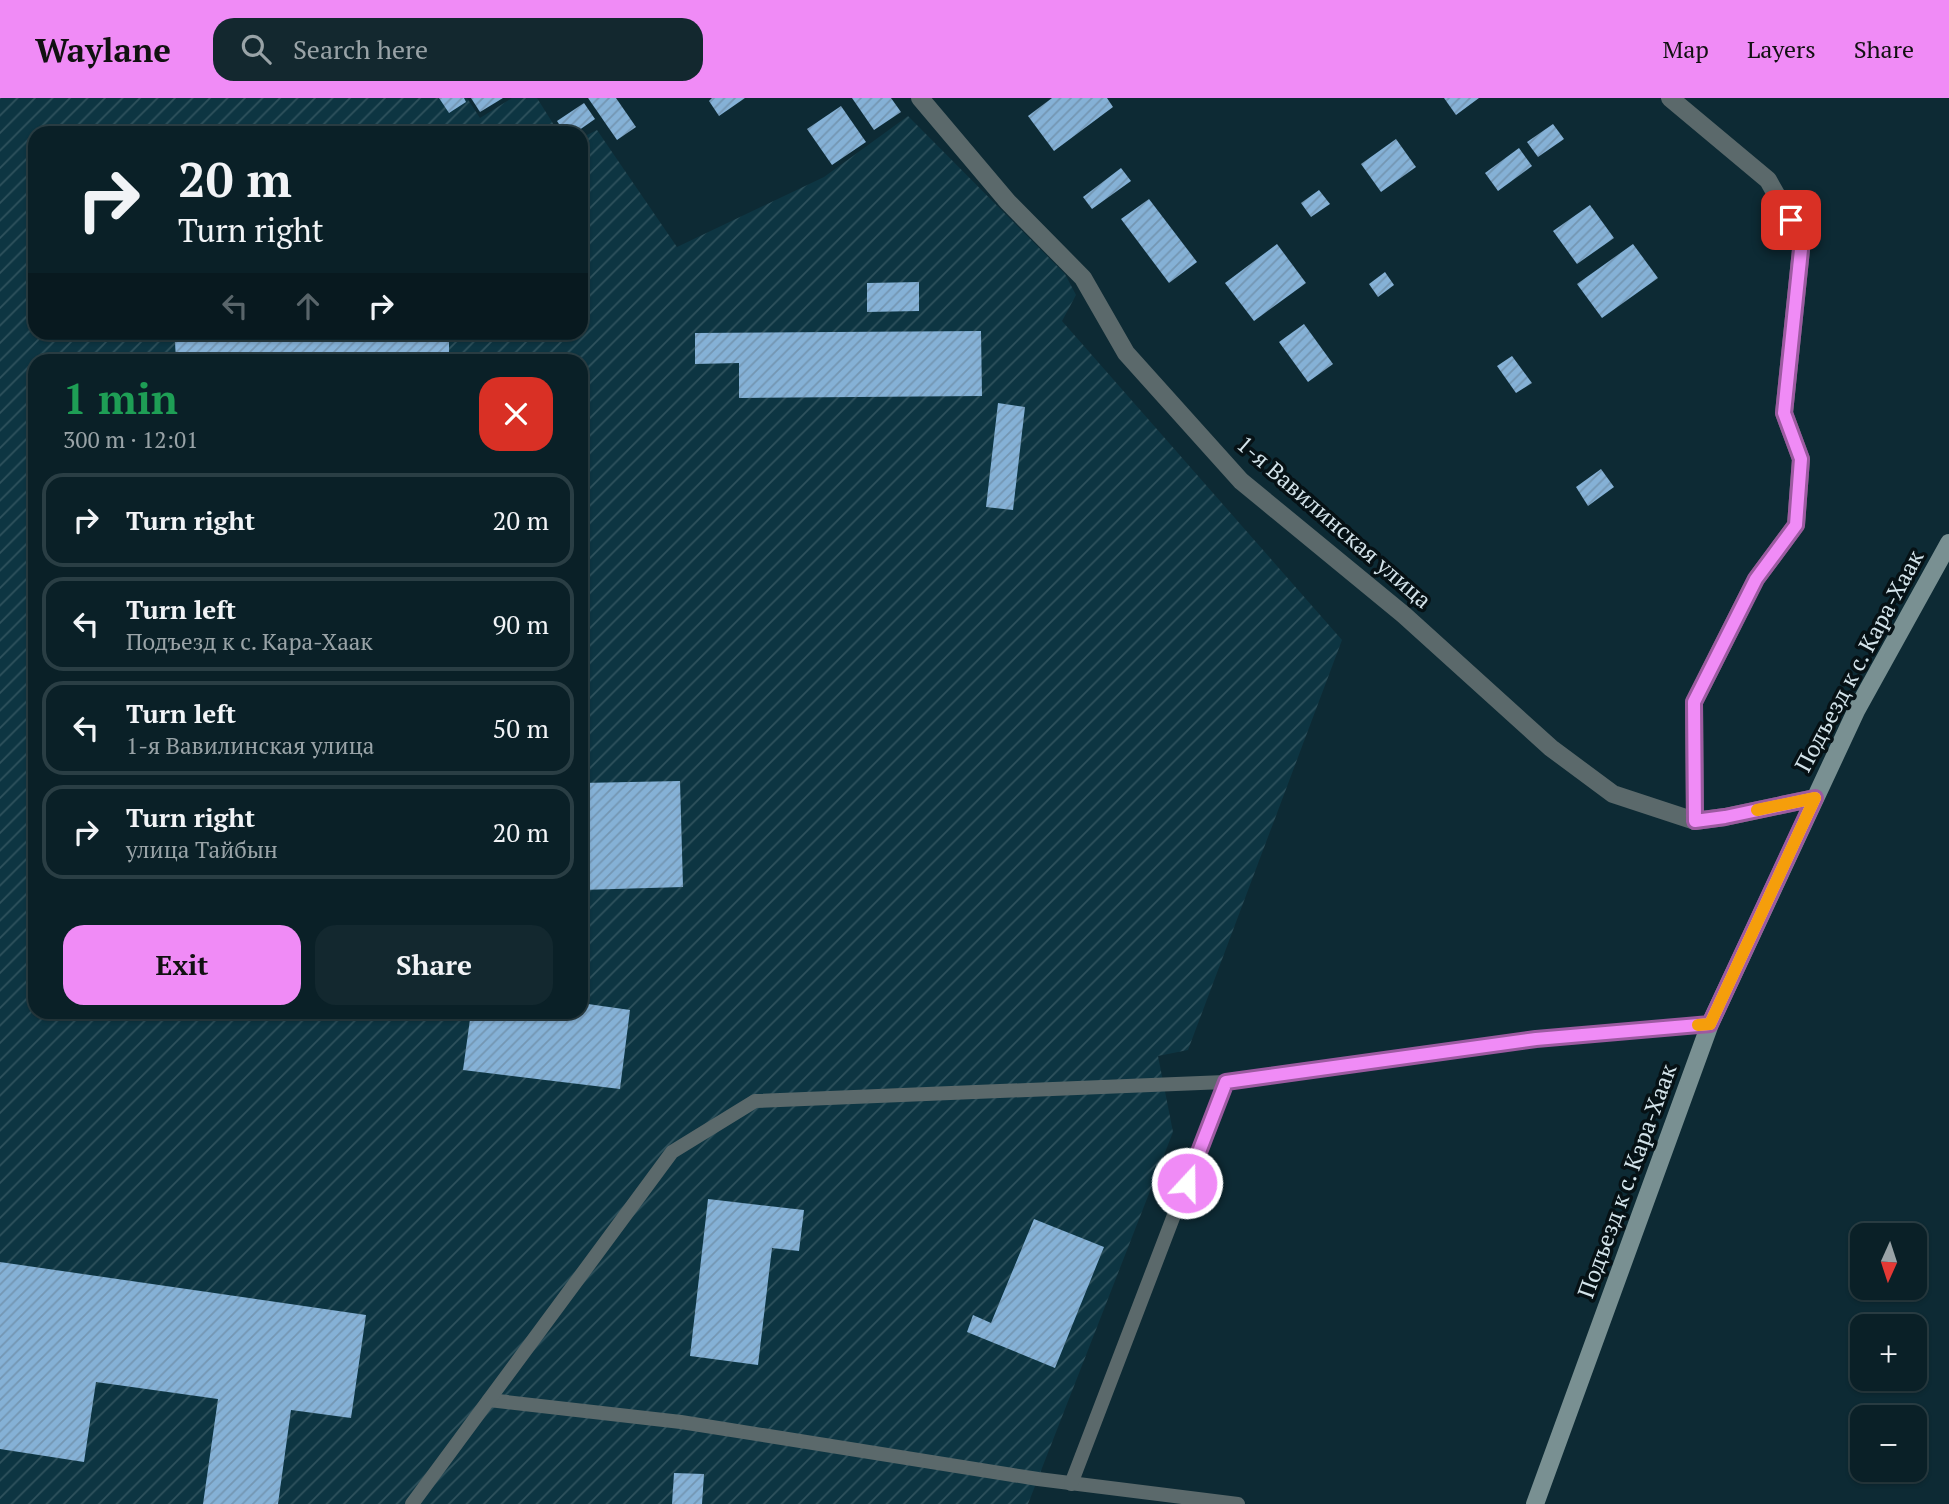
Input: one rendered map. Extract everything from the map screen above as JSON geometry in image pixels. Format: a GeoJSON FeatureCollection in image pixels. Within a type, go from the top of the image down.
{"type":"FeatureCollection","features":[{"type":"Feature","properties":{"kind":"street","name":"1-я Вавилинская улица"},"geometry":{"type":"LineString","coordinates":[[920,98],[1008,202],[1083,278],[1126,353],[1241,481],[1404,615],[1550,748],[1613,794],[1695,821],[1815,798]]}},
{"type":"Feature","properties":{"kind":"street"},"geometry":{"type":"LineString","coordinates":[[1670,98],[1769,180],[1802,240],[1784,413],[1801,459],[1796,525],[1756,579],[1694,702],[1695,821]]}},
{"type":"Feature","properties":{"kind":"street","name":"Подъезд к с. Кара-Хаак"},"geometry":{"type":"LineString","coordinates":[[1535,1504],[1710,1024],[1856,711],[1949,543]]}},
{"type":"Feature","properties":{"kind":"lane"},"geometry":{"type":"LineString","coordinates":[[412,1504],[672,1152],[755,1101],[1226,1082],[1536,1039],[1710,1024]]}},
{"type":"Feature","properties":{"kind":"lane"},"geometry":{"type":"LineString","coordinates":[[1071,1484],[1226,1082]]}},
{"type":"Feature","properties":{"kind":"lane"},"geometry":{"type":"LineString","coordinates":[[489,1399],[681,1422],[1071,1484],[1238,1504]]}},
{"type":"Feature","properties":{"kind":"shaded area"},"geometry":{"type":"Polygon","coordinates":[[[0,98],[467,98],[480,118],[512,98],[537,98],[555,126],[28,126],[28,340],[588,340],[588,134],[597,130],[677,247],[824,177],[908,116],[1065,274],[1076,295],[1062,321],[1342,640],[1188,1050],[1158,1056],[1173,1132],[1028,1504],[0,1504],[0,98]]]}},
{"type":"Feature","properties":{"kind":"building"},"geometry":{"type":"Polygon","coordinates":[[[439,98],[464,98],[466,102],[449,113],[439,98]]]}},
{"type":"Feature","properties":{"kind":"building"},"geometry":{"type":"Polygon","coordinates":[[[471,98],[503,98],[480,112],[471,98]]]}},
{"type":"Feature","properties":{"kind":"building"},"geometry":{"type":"Polygon","coordinates":[[[588,98],[616,98],[636,127],[617,140],[588,98]]]}},
{"type":"Feature","properties":{"kind":"building"},"geometry":{"type":"Polygon","coordinates":[[[712,98],[745,98],[719,116],[709,101],[712,98]]]}},
{"type":"Feature","properties":{"kind":"building"},"geometry":{"type":"Polygon","coordinates":[[[852,98],[891,98],[901,112],[874,130],[852,98]]]}},
{"type":"Feature","properties":{"kind":"building"},"geometry":{"type":"Polygon","coordinates":[[[1052,98],[1107,98],[1113,107],[1054,151],[1028,116],[1052,98]]]}},
{"type":"Feature","properties":{"kind":"building"},"geometry":{"type":"Polygon","coordinates":[[[1444,98],[1479,98],[1456,115],[1444,98]]]}},
{"type":"Feature","properties":{"kind":"building"},"geometry":{"type":"Polygon","coordinates":[[[584,103],[595,119],[585,126],[560,126],[557,121],[584,103]]]}},
{"type":"Feature","properties":{"kind":"building"},"geometry":{"type":"Polygon","coordinates":[[[841,106],[866,142],[832,165],[807,129],[841,106]]]}},
{"type":"Feature","properties":{"kind":"building"},"geometry":{"type":"Polygon","coordinates":[[[1553,124],[1564,139],[1538,157],[1527,142],[1553,124]]]}},
{"type":"Feature","properties":{"kind":"building"},"geometry":{"type":"Polygon","coordinates":[[[1396,139],[1416,167],[1381,192],[1361,164],[1396,139]]]}},
{"type":"Feature","properties":{"kind":"building"},"geometry":{"type":"Polygon","coordinates":[[[1519,148],[1532,166],[1498,191],[1485,173],[1519,148]]]}},
{"type":"Feature","properties":{"kind":"building"},"geometry":{"type":"Polygon","coordinates":[[[1121,168],[1131,181],[1092,209],[1083,197],[1121,168]]]}},
{"type":"Feature","properties":{"kind":"building"},"geometry":{"type":"Polygon","coordinates":[[[1319,190],[1330,204],[1311,217],[1301,203],[1319,190]]]}},
{"type":"Feature","properties":{"kind":"building"},"geometry":{"type":"Polygon","coordinates":[[[1149,199],[1197,262],[1169,283],[1121,219],[1149,199]]]}},
{"type":"Feature","properties":{"kind":"building"},"geometry":{"type":"Polygon","coordinates":[[[1590,205],[1614,238],[1577,264],[1553,231],[1590,205]]]}},
{"type":"Feature","properties":{"kind":"building"},"geometry":{"type":"Polygon","coordinates":[[[1277,244],[1306,283],[1254,321],[1225,283],[1277,244]]]}},
{"type":"Feature","properties":{"kind":"building"},"geometry":{"type":"Polygon","coordinates":[[[1633,244],[1658,278],[1602,318],[1577,284],[1633,244]]]}},
{"type":"Feature","properties":{"kind":"building"},"geometry":{"type":"Polygon","coordinates":[[[1385,272],[1394,285],[1378,297],[1369,284],[1385,272]]]}},
{"type":"Feature","properties":{"kind":"building"},"geometry":{"type":"Polygon","coordinates":[[[919,282],[919,311],[867,312],[867,283],[919,282]]]}},
{"type":"Feature","properties":{"kind":"building"},"geometry":{"type":"Polygon","coordinates":[[[1304,324],[1333,364],[1308,382],[1279,342],[1304,324]]]}},
{"type":"Feature","properties":{"kind":"building"},"geometry":{"type":"Polygon","coordinates":[[[981,331],[982,396],[739,398],[739,363],[695,364],[695,333],[981,331]]]}},
{"type":"Feature","properties":{"kind":"building"},"geometry":{"type":"Polygon","coordinates":[[[449,340],[449,354],[176,354],[175,342],[449,340]]]}},
{"type":"Feature","properties":{"kind":"building"},"geometry":{"type":"Polygon","coordinates":[[[1512,356],[1532,383],[1516,393],[1497,366],[1512,356]]]}},
{"type":"Feature","properties":{"kind":"building"},"geometry":{"type":"Polygon","coordinates":[[[998,403],[1025,407],[1013,510],[986,507],[998,403]]]}},
{"type":"Feature","properties":{"kind":"building"},"geometry":{"type":"Polygon","coordinates":[[[1601,469],[1614,487],[1588,506],[1576,487],[1601,469]]]}},
{"type":"Feature","properties":{"kind":"building"},"geometry":{"type":"Polygon","coordinates":[[[680,781],[683,887],[588,890],[588,783],[680,781]]]}},
{"type":"Feature","properties":{"kind":"building"},"geometry":{"type":"Polygon","coordinates":[[[588,1004],[630,1010],[620,1089],[463,1070],[470,1019],[588,1019],[588,1004]]]}},
{"type":"Feature","properties":{"kind":"building"},"geometry":{"type":"Polygon","coordinates":[[[708,1199],[804,1210],[799,1251],[772,1248],[758,1365],[690,1356],[708,1199]]]}},
{"type":"Feature","properties":{"kind":"building"},"geometry":{"type":"Polygon","coordinates":[[[1034,1219],[1104,1247],[1055,1368],[967,1332],[973,1315],[991,1323],[1034,1219]]]}},
{"type":"Feature","properties":{"kind":"building"},"geometry":{"type":"Polygon","coordinates":[[[0,1262],[366,1315],[351,1418],[291,1410],[278,1504],[203,1504],[218,1399],[96,1382],[84,1462],[0,1449],[0,1262]]]}},
{"type":"Feature","properties":{"kind":"building"},"geometry":{"type":"Polygon","coordinates":[[[674,1473],[704,1474],[702,1504],[672,1504],[674,1473]]]}},
{"type":"Feature","properties":{"kind":"slow traffic"},"geometry":{"type":"LineString","coordinates":[[1698,1025],[1710,1024],[1815,798],[1757,810]]}},
{"type":"Feature","properties":{"kind":"route"},"geometry":{"type":"LineString","coordinates":[[1187,1183],[1226,1082],[1536,1039],[1710,1024],[1815,798],[1695,821],[1694,702],[1756,579],[1796,525],[1801,459],[1784,413],[1802,240],[1791,220]]}}]}
